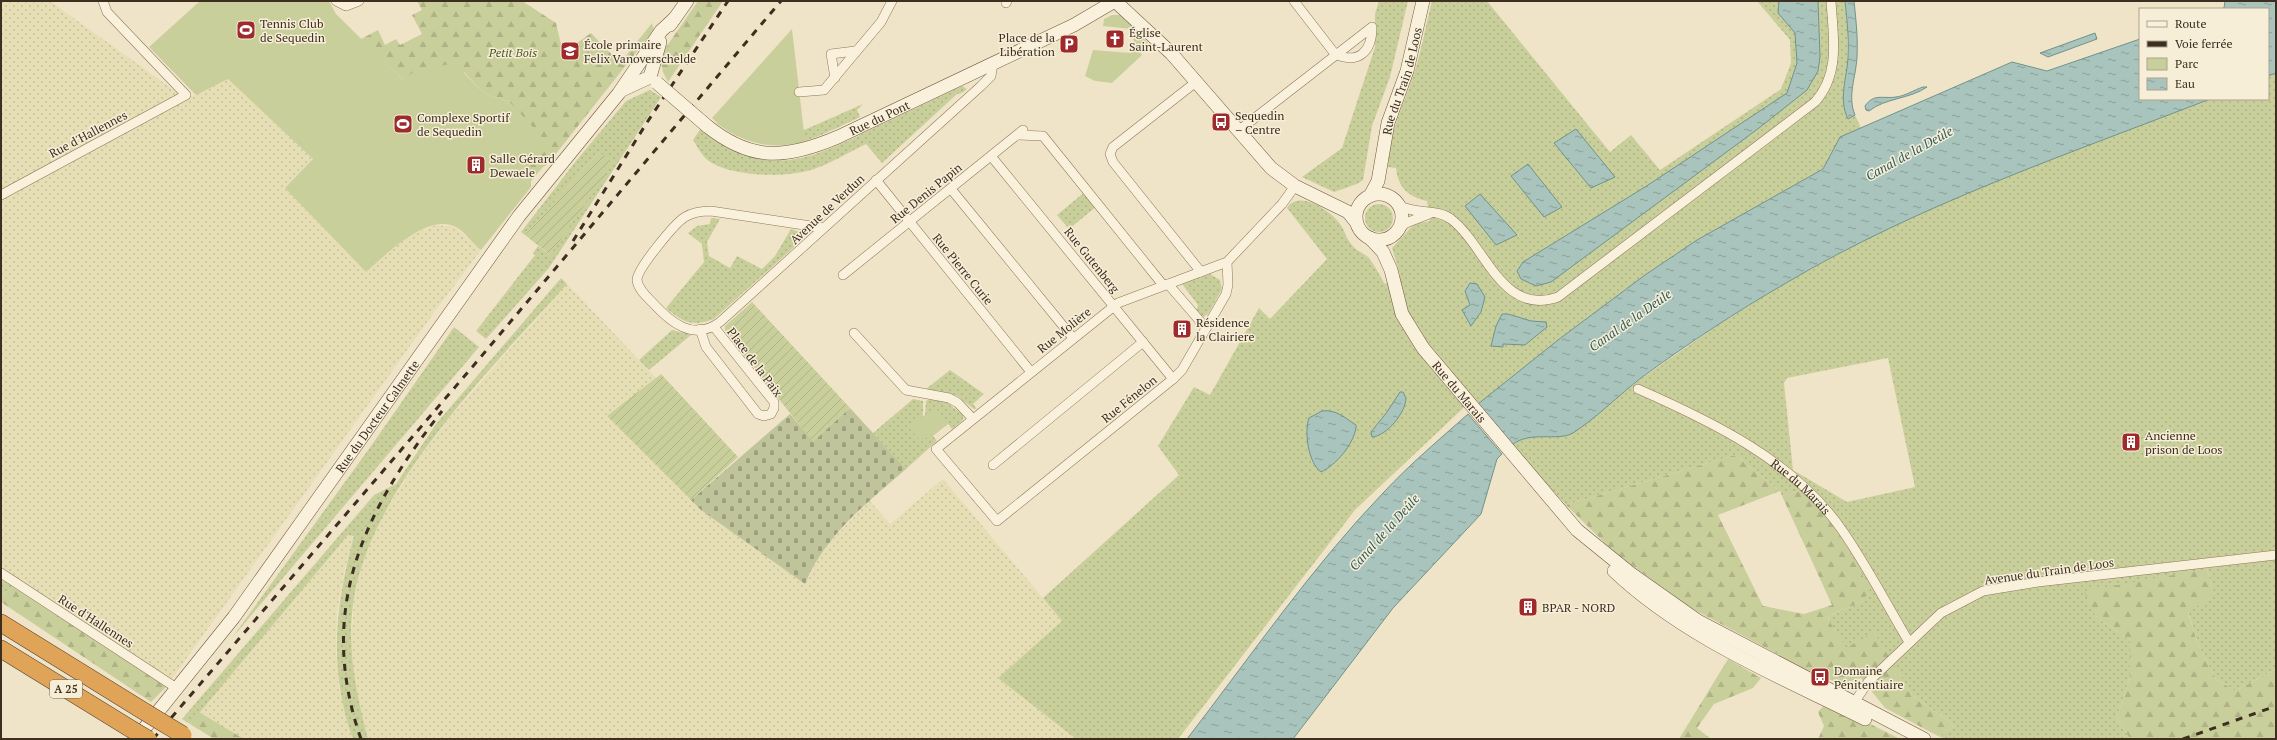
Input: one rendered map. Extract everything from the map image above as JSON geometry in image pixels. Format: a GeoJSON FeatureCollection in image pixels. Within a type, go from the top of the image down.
{"type":"FeatureCollection","features":[{"type":"Feature","properties":{"kind":"highway"},"geometry":{"type":"LineString","coordinates":[[1,616],[38,646]]}},
{"type":"Feature","properties":{"kind":"highway","name":"A 25"},"geometry":{"type":"LineString","coordinates":[[1,623],[187,737]]}},
{"type":"Feature","properties":{"kind":"highway","name":"A 25"},"geometry":{"type":"LineString","coordinates":[[1,649],[133,734],[148,739]]}},
{"type":"Feature","properties":{"kind":"street","name":"Rue d'Hallennes"},"geometry":{"type":"LineString","coordinates":[[1,195],[186,95],[106,12],[103,1]]}},
{"type":"Feature","properties":{"kind":"street"},"geometry":{"type":"LineString","coordinates":[[336,1],[342,5],[350,6],[359,1]]}},
{"type":"Feature","properties":{"kind":"street"},"geometry":{"type":"LineString","coordinates":[[619,92],[651,77],[660,42],[687,1]]}},
{"type":"Feature","properties":{"kind":"street"},"geometry":{"type":"LineString","coordinates":[[799,92],[824,90],[855,51],[881,22],[892,1]]}},
{"type":"Feature","properties":{"kind":"street"},"geometry":{"type":"LineString","coordinates":[[1114,1],[1171,53],[1271,168],[1295,186],[1328,200],[1348,212],[1356,222],[1361,232],[1370,238],[1380,240],[1395,233],[1411,220],[1432,213]]}},
{"type":"Feature","properties":{"kind":"street","name":"Rue du Pont"},"geometry":{"type":"LineString","coordinates":[[638,67],[638,77],[651,77],[707,126],[733,144],[753,152],[776,154],[800,152],[838,137],[993,64],[1074,25],[1114,1]]}},
{"type":"Feature","properties":{"kind":"street"},"geometry":{"type":"LineString","coordinates":[[1238,131],[1335,54],[1294,1]]}},
{"type":"Feature","properties":{"kind":"street","name":"Rue du Train de Loos"},"geometry":{"type":"LineString","coordinates":[[1367,198],[1378,181],[1388,123],[1405,78],[1423,1]]}},
{"type":"Feature","properties":{"kind":"street"},"geometry":{"type":"LineString","coordinates":[[1328,200],[1367,198],[1385,195],[1407,210],[1444,215],[1452,220],[1505,285],[1517,295],[1538,301],[1550,300],[1565,293],[1816,102],[1827,85],[1833,66],[1831,1]]}},
{"type":"Feature","properties":{"kind":"street"},"geometry":{"type":"LineString","coordinates":[[638,67],[661,31],[674,19]]}},
{"type":"Feature","properties":{"kind":"street"},"geometry":{"type":"LineString","coordinates":[[834,78],[831,54],[855,51]]}},
{"type":"Feature","properties":{"kind":"street","name":"Avenue de Verdun"},"geometry":{"type":"LineString","coordinates":[[714,327],[991,76],[993,64]]}},
{"type":"Feature","properties":{"kind":"street","name":"Rue du Docteur Calmette"},"geometry":{"type":"LineString","coordinates":[[133,734],[178,688],[234,618],[506,232],[638,67]]}},
{"type":"Feature","properties":{"kind":"street"},"geometry":{"type":"LineString","coordinates":[[967,98],[972,89],[969,75]]}},
{"type":"Feature","properties":{"kind":"street"},"geometry":{"type":"LineString","coordinates":[[1196,82],[1114,146],[1110,154],[1113,162],[1201,272]]}},
{"type":"Feature","properties":{"kind":"street","name":"Rue Denis Papin"},"geometry":{"type":"LineString","coordinates":[[843,274],[1021,132],[1043,136],[1166,284]]}},
{"type":"Feature","properties":{"kind":"street","name":"Rue Gutenberg"},"geometry":{"type":"LineString","coordinates":[[992,156],[1173,380]]}},
{"type":"Feature","properties":{"kind":"street","name":"Rue du Train de Loos"},"geometry":{"type":"LineString","coordinates":[[1382,161],[1386,186],[1397,203]]}},
{"type":"Feature","properties":{"kind":"street","name":"Rue Pierre Curie"},"geometry":{"type":"LineString","coordinates":[[876,180],[1031,372]]}},
{"type":"Feature","properties":{"kind":"street"},"geometry":{"type":"LineString","coordinates":[[1227,262],[1282,204],[1295,186]]}},
{"type":"Feature","properties":{"kind":"street"},"geometry":{"type":"LineString","coordinates":[[951,188],[1073,338]]}},
{"type":"Feature","properties":{"kind":"street"},"geometry":{"type":"LineString","coordinates":[[1356,222],[1357,209],[1367,198]]}},
{"type":"Feature","properties":{"kind":"street"},"geometry":{"type":"LineString","coordinates":[[1395,233],[1402,217],[1397,203]]}},
{"type":"Feature","properties":{"kind":"street"},"geometry":{"type":"LineString","coordinates":[[714,327],[700,329],[680,327],[670,321],[641,290],[638,282],[639,271],[682,219],[696,213],[711,211],[824,228]]}},
{"type":"Feature","properties":{"kind":"street","name":"Rue du Marais"},"geometry":{"type":"LineString","coordinates":[[1390,265],[1395,233]]}},
{"type":"Feature","properties":{"kind":"street","name":"Rue du Marais"},"geometry":{"type":"LineString","coordinates":[[1370,238],[1379,246],[1390,265],[1404,318],[1427,355],[1577,530],[1636,578],[1698,621],[1852,707]]}},
{"type":"Feature","properties":{"kind":"street","name":"Rue Molière"},"geometry":{"type":"LineString","coordinates":[[936,449],[1113,306],[1131,296],[1227,262]]}},
{"type":"Feature","properties":{"kind":"street","name":"Rue Fénelon"},"geometry":{"type":"LineString","coordinates":[[936,449],[997,521],[1173,380],[1182,370],[1227,290],[1227,262]]}},
{"type":"Feature","properties":{"kind":"street"},"geometry":{"type":"LineString","coordinates":[[1166,284],[1206,328]]}},
{"type":"Feature","properties":{"kind":"street","name":"Place de la Paix"},"geometry":{"type":"LineString","coordinates":[[700,329],[706,347],[758,414],[764,416],[771,414],[774,408],[774,402],[714,327]]}},
{"type":"Feature","properties":{"kind":"street"},"geometry":{"type":"LineString","coordinates":[[854,333],[906,390],[949,398],[958,403],[973,419]]}},
{"type":"Feature","properties":{"kind":"street"},"geometry":{"type":"LineString","coordinates":[[993,465],[1143,342]]}},
{"type":"Feature","properties":{"kind":"street","name":"Rue du Marais"},"geometry":{"type":"LineString","coordinates":[[1638,389],[1701,417],[1772,460],[1804,486],[1842,530],[1909,642]]}},
{"type":"Feature","properties":{"kind":"street","name":"Avenue du Train de Loos"},"geometry":{"type":"LineString","coordinates":[[1852,707],[1868,682],[1909,642],[1945,610],[1977,594],[1992,589],[2276,556]]}},
{"type":"Feature","properties":{"kind":"street","name":"Rue d'Hallennes"},"geometry":{"type":"LineString","coordinates":[[1,573],[178,688]]}},
{"type":"Feature","properties":{"kind":"street"},"geometry":{"type":"LineString","coordinates":[[1852,707],[1907,739]]}},
{"type":"Feature","properties":{"kind":"street"},"geometry":{"type":"LineString","coordinates":[[1852,707],[1924,739]]}},
{"type":"Feature","properties":{"kind":"shaded area"},"geometry":{"type":"Polygon","coordinates":[[[1,1],[50,1],[186,99],[228,79],[313,159],[285,188],[366,272],[409,235],[436,225],[455,227],[481,250],[435,311],[166,687],[1,578],[1,1]]]}},
{"type":"Feature","properties":{"kind":"shaded area"},"geometry":{"type":"Polygon","coordinates":[[[567,284],[656,378],[608,417],[701,510],[805,584],[822,550],[870,501],[890,524],[943,479],[1062,621],[998,678],[1076,739],[368,739],[355,690],[351,644],[354,599],[363,560],[381,518],[417,461],[447,421],[567,284]]]}},
{"type":"Feature","properties":{"kind":"shaded area"},"geometry":{"type":"Polygon","coordinates":[[[348,535],[354,536],[345,568],[337,612],[336,652],[339,689],[353,739],[244,739],[199,712],[348,535]]]}},
{"type":"Feature","properties":{"kind":"green space","name":"Complexe Sportif de Sequedin"},"geometry":{"type":"Polygon","coordinates":[[[200,1],[329,1],[336,14],[404,81],[414,71],[460,62],[464,73],[485,94],[510,102],[550,146],[521,176],[531,187],[481,250],[456,227],[445,224],[433,225],[420,230],[396,246],[366,272],[285,188],[313,159],[228,79],[196,95],[149,47],[200,1]]]}},
{"type":"Feature","properties":{"kind":"green space","name":"Petit Bois"},"geometry":{"type":"Polygon","coordinates":[[[417,1],[522,1],[556,23],[563,53],[591,33],[620,63],[652,23],[654,30],[547,165],[543,167],[531,181],[531,187],[521,176],[510,102],[485,94],[464,72],[404,81],[361,39],[378,30],[385,45],[396,39],[400,45],[422,34],[412,15],[422,10],[417,1]]]}},
{"type":"Feature","properties":{"kind":"green space"},"geometry":{"type":"Polygon","coordinates":[[[698,1],[723,1],[668,82],[663,72],[660,56],[698,1]]]}},
{"type":"Feature","properties":{"kind":"green space"},"geometry":{"type":"Polygon","coordinates":[[[1379,1],[1408,1],[1390,77],[1372,126],[1363,180],[1357,184],[1334,192],[1302,177],[1342,148],[1375,47],[1375,14],[1379,1]]]}},
{"type":"Feature","properties":{"kind":"green space"},"geometry":{"type":"Polygon","coordinates":[[[1432,1],[1487,1],[1610,152],[1631,135],[1660,170],[1781,89],[1791,63],[1790,40],[1757,1],[1845,1],[1848,45],[1847,118],[1855,115],[1861,128],[1840,137],[1823,169],[1697,240],[1645,275],[1558,340],[1484,401],[1478,404],[1474,398],[1355,510],[1178,739],[1076,739],[998,678],[1062,621],[1043,598],[1179,475],[1158,446],[1194,387],[1210,395],[1259,308],[1270,319],[1327,259],[1287,208],[1292,203],[1307,201],[1322,208],[1336,219],[1348,240],[1354,247],[1369,258],[1385,284],[1400,275],[1392,248],[1414,224],[1430,221],[1427,201],[1410,194],[1402,186],[1397,175],[1396,168],[1388,167],[1389,155],[1396,123],[1418,62],[1432,1]]]}},
{"type":"Feature","properties":{"kind":"green space"},"geometry":{"type":"Polygon","coordinates":[[[1112,15],[1120,15],[1124,18],[1148,43],[1140,52],[1142,55],[1112,83],[1095,81],[1085,76],[1093,50],[1131,53],[1131,47],[1135,46],[1131,29],[1103,26],[1104,19],[1112,15]]]}},
{"type":"Feature","properties":{"kind":"green space"},"geometry":{"type":"Polygon","coordinates":[[[792,29],[805,141],[780,145],[756,142],[744,139],[722,127],[712,118],[792,29]]]}},
{"type":"Feature","properties":{"kind":"green space"},"geometry":{"type":"Polygon","coordinates":[[[2276,73],[2276,669],[2235,691],[2216,679],[2198,645],[2188,611],[2214,596],[2207,569],[2095,616],[2130,640],[2130,678],[2117,718],[2130,739],[1945,739],[1938,736],[1955,726],[1912,695],[1874,633],[1846,649],[1827,617],[1863,601],[1813,487],[1782,496],[1780,491],[1735,455],[1566,505],[1512,445],[1519,438],[1571,434],[1642,378],[1718,325],[1785,283],[1891,226],[1989,183],[2207,100],[2269,100],[2269,76],[2276,73]],[[1888,358],[1787,378],[1784,383],[1793,470],[1847,502],[1915,487],[1888,358]]]}},
{"type":"Feature","properties":{"kind":"green space"},"geometry":{"type":"Polygon","coordinates":[[[962,86],[967,89],[962,93],[957,94],[882,163],[866,144],[814,169],[790,174],[762,175],[734,171],[722,168],[712,163],[703,156],[693,140],[701,128],[724,145],[745,155],[766,160],[787,160],[807,156],[829,149],[962,86]]]}},
{"type":"Feature","properties":{"kind":"green space"},"geometry":{"type":"Polygon","coordinates":[[[650,90],[661,97],[549,268],[486,339],[476,331],[535,255],[533,253],[538,246],[550,255],[599,152],[525,235],[521,232],[576,161],[626,101],[650,90]]]}},
{"type":"Feature","properties":{"kind":"green space"},"geometry":{"type":"Polygon","coordinates":[[[863,104],[857,110],[860,117],[821,135],[788,145],[772,145],[755,142],[736,135],[716,123],[804,130],[863,104]]]}},
{"type":"Feature","properties":{"kind":"green space"},"geometry":{"type":"Polygon","coordinates":[[[599,152],[614,162],[550,255],[525,235],[599,152]]]}},
{"type":"Feature","properties":{"kind":"green space"},"geometry":{"type":"Polygon","coordinates":[[[1086,191],[1097,206],[1069,229],[1057,215],[1086,191]]]}},
{"type":"Feature","properties":{"kind":"green space"},"geometry":{"type":"Polygon","coordinates":[[[1379,204],[1389,208],[1393,218],[1389,228],[1379,232],[1369,228],[1365,218],[1369,208],[1379,204]]]}},
{"type":"Feature","properties":{"kind":"green space"},"geometry":{"type":"Polygon","coordinates":[[[711,218],[720,219],[707,242],[709,256],[730,268],[737,256],[762,269],[775,256],[791,229],[800,232],[802,240],[714,319],[700,323],[688,322],[666,308],[704,262],[702,244],[688,233],[697,226],[710,224],[711,218]]]}},
{"type":"Feature","properties":{"kind":"green space"},"geometry":{"type":"Polygon","coordinates":[[[1210,274],[1220,280],[1222,289],[1208,314],[1203,317],[1196,313],[1198,305],[1182,284],[1210,274]]]}},
{"type":"Feature","properties":{"kind":"green space"},"geometry":{"type":"Polygon","coordinates":[[[561,278],[567,284],[472,390],[410,471],[385,513],[366,555],[354,598],[351,634],[356,687],[368,739],[353,739],[345,713],[337,663],[337,638],[342,588],[354,536],[348,535],[190,724],[182,719],[374,495],[396,484],[436,424],[561,278]]]}},
{"type":"Feature","properties":{"kind":"green space"},"geometry":{"type":"Polygon","coordinates":[[[752,302],[850,408],[813,442],[725,331],[725,326],[752,302]]]}},
{"type":"Feature","properties":{"kind":"green space"},"geometry":{"type":"Polygon","coordinates":[[[454,327],[479,347],[232,638],[371,446],[454,327]]]}},
{"type":"Feature","properties":{"kind":"green space"},"geometry":{"type":"Polygon","coordinates":[[[672,330],[691,335],[649,370],[639,360],[672,330]]]}},
{"type":"Feature","properties":{"kind":"green space"},"geometry":{"type":"Polygon","coordinates":[[[950,370],[984,394],[973,404],[977,409],[974,409],[957,396],[926,389],[950,370]]]}},
{"type":"Feature","properties":{"kind":"green space"},"geometry":{"type":"Polygon","coordinates":[[[661,374],[738,457],[691,500],[607,416],[661,374]]]}},
{"type":"Feature","properties":{"kind":"green space"},"geometry":{"type":"Polygon","coordinates":[[[932,398],[948,403],[963,415],[963,420],[952,429],[948,424],[933,436],[937,441],[906,469],[873,433],[913,399],[923,401],[923,417],[925,415],[926,401],[932,398]]]}},
{"type":"Feature","properties":{"kind":"green space"},"geometry":{"type":"Polygon","coordinates":[[[935,407],[947,421],[921,442],[909,428],[935,407]]]}},
{"type":"Feature","properties":{"kind":"green space"},"geometry":{"type":"Polygon","coordinates":[[[850,408],[906,469],[862,507],[835,535],[823,550],[805,584],[701,510],[691,500],[790,414],[813,441],[850,408]]]}},
{"type":"Feature","properties":{"kind":"green space"},"geometry":{"type":"Polygon","coordinates":[[[1735,455],[1780,491],[1718,515],[1763,606],[1804,614],[1832,605],[1782,496],[1813,487],[1870,589],[1863,601],[1827,617],[1846,648],[1874,632],[1912,695],[1955,726],[1938,736],[1885,708],[1861,678],[1840,684],[1805,669],[1691,608],[1615,553],[1566,505],[1735,455]]]}},
{"type":"Feature","properties":{"kind":"green space"},"geometry":{"type":"Polygon","coordinates":[[[2207,569],[2214,596],[2188,612],[2198,645],[2216,679],[2235,691],[2276,669],[2276,739],[2130,739],[2117,718],[2130,678],[2130,640],[2095,616],[2084,591],[2207,569]]]}},
{"type":"Feature","properties":{"kind":"green space"},"geometry":{"type":"Polygon","coordinates":[[[1,578],[15,587],[1,594],[1,578]]]}},
{"type":"Feature","properties":{"kind":"green space"},"geometry":{"type":"Polygon","coordinates":[[[15,587],[166,687],[151,702],[1,602],[1,594],[15,587]]]}},
{"type":"Feature","properties":{"kind":"green space"},"geometry":{"type":"Polygon","coordinates":[[[1728,659],[1761,678],[1753,688],[1714,704],[1697,728],[1711,739],[1679,739],[1728,659]]]}},
{"type":"Feature","properties":{"kind":"green space"},"geometry":{"type":"Polygon","coordinates":[[[1827,702],[1900,739],[1818,739],[1824,726],[1818,712],[1827,702]]]}},
{"type":"Feature","properties":{"kind":"green space"},"geometry":{"type":"Polygon","coordinates":[[[199,712],[244,739],[214,739],[190,724],[199,712]]]}},
{"type":"Feature","properties":{"kind":"water"},"geometry":{"type":"Polygon","coordinates":[[[1779,1],[1818,1],[1820,57],[1818,71],[1807,90],[1759,128],[1551,282],[1536,286],[1521,279],[1517,271],[1523,262],[1645,187],[1787,93],[1797,63],[1795,33],[1778,13],[1779,1]]]}},
{"type":"Feature","properties":{"kind":"water"},"geometry":{"type":"Polygon","coordinates":[[[1845,1],[1854,1],[1857,43],[1857,57],[1852,94],[1855,115],[1848,119],[1845,111],[1843,96],[1848,50],[1848,29],[1845,1]]]}},
{"type":"Feature","properties":{"kind":"water"},"geometry":{"type":"Polygon","coordinates":[[[2225,1],[2276,1],[2276,73],[2269,76],[2269,8],[2224,8],[2225,1]]]}},
{"type":"Feature","properties":{"kind":"water"},"geometry":{"type":"Polygon","coordinates":[[[2095,33],[2097,39],[2048,57],[2040,53],[2095,33]]]}},
{"type":"Feature","properties":{"kind":"water","name":"Canal de la Deûle"},"geometry":{"type":"Polygon","coordinates":[[[2139,39],[2139,100],[2207,100],[1994,182],[1889,229],[1837,255],[1767,294],[1658,365],[1590,421],[1573,433],[1559,437],[1527,438],[1512,445],[1478,404],[1558,340],[1645,275],[1697,240],[1823,169],[1840,137],[2012,62],[2047,71],[2139,39]]]}},
{"type":"Feature","properties":{"kind":"water"},"geometry":{"type":"Polygon","coordinates":[[[1923,87],[1927,87],[1913,94],[1882,103],[1869,111],[1866,110],[1865,106],[1872,99],[1879,97],[1899,96],[1923,87]]]}},
{"type":"Feature","properties":{"kind":"water"},"geometry":{"type":"Polygon","coordinates":[[[1576,129],[1615,177],[1591,188],[1554,143],[1576,129]]]}},
{"type":"Feature","properties":{"kind":"water"},"geometry":{"type":"Polygon","coordinates":[[[1528,164],[1562,207],[1544,217],[1511,176],[1528,164]]]}},
{"type":"Feature","properties":{"kind":"water"},"geometry":{"type":"Polygon","coordinates":[[[1480,194],[1517,235],[1496,245],[1465,206],[1480,194]]]}},
{"type":"Feature","properties":{"kind":"water"},"geometry":{"type":"Polygon","coordinates":[[[1470,283],[1477,284],[1485,297],[1481,312],[1471,326],[1462,310],[1470,305],[1465,291],[1470,283]]]}},
{"type":"Feature","properties":{"kind":"water"},"geometry":{"type":"Polygon","coordinates":[[[1502,314],[1508,314],[1531,321],[1546,322],[1547,327],[1525,345],[1503,344],[1503,347],[1491,346],[1496,326],[1502,314]]]}},
{"type":"Feature","properties":{"kind":"water"},"geometry":{"type":"Polygon","coordinates":[[[1400,392],[1403,392],[1406,398],[1403,410],[1389,428],[1378,436],[1372,437],[1371,432],[1387,412],[1400,392]]]}},
{"type":"Feature","properties":{"kind":"water"},"geometry":{"type":"Polygon","coordinates":[[[1322,411],[1332,411],[1340,415],[1356,425],[1356,428],[1348,448],[1332,465],[1321,472],[1313,462],[1310,454],[1307,431],[1309,418],[1322,411]]]}},
{"type":"Feature","properties":{"kind":"water","name":"Canal de la Deûle"},"geometry":{"type":"Polygon","coordinates":[[[1468,414],[1502,454],[1497,459],[1481,514],[1393,608],[1293,739],[1187,739],[1331,551],[1357,521],[1404,472],[1468,414]]]}},
{"type":"Feature","properties":{"kind":"railway"},"geometry":{"type":"LineString","coordinates":[[573,241],[646,124],[728,1]]}},
{"type":"Feature","properties":{"kind":"railway"},"geometry":{"type":"LineString","coordinates":[[153,739],[474,365],[781,1]]}},
{"type":"Feature","properties":{"kind":"railway"},"geometry":{"type":"LineString","coordinates":[[361,739],[348,692],[344,648],[346,605],[355,564],[370,525],[390,487],[414,449],[442,411]]}},
{"type":"Feature","properties":{"kind":"railway"},"geometry":{"type":"LineString","coordinates":[[2183,739],[2276,706]]}},
{"type":"Feature","properties":{"kind":"place","name":"Tennis Club de Sequedin"},"geometry":{"type":"Point","coordinates":[246,30]}},
{"type":"Feature","properties":{"kind":"place","name":"Église Saint-Laurent"},"geometry":{"type":"Point","coordinates":[1115,39]}},
{"type":"Feature","properties":{"kind":"place","name":"Place de la Libération"},"geometry":{"type":"Point","coordinates":[1069,44]}},
{"type":"Feature","properties":{"kind":"place","name":"École primaire Felix Vanoverschelde"},"geometry":{"type":"Point","coordinates":[570,51]}},
{"type":"Feature","properties":{"kind":"place","name":"Sequedin – Centre"},"geometry":{"type":"Point","coordinates":[1221,122]}},
{"type":"Feature","properties":{"kind":"place","name":"Complexe Sportif de Sequedin"},"geometry":{"type":"Point","coordinates":[403,124]}},
{"type":"Feature","properties":{"kind":"place","name":"Salle Gérard Dewaele"},"geometry":{"type":"Point","coordinates":[476,165]}},
{"type":"Feature","properties":{"kind":"place","name":"Résidence la Clairiere"},"geometry":{"type":"Point","coordinates":[1182,329]}},
{"type":"Feature","properties":{"kind":"place","name":"Ancienne prison de Loos"},"geometry":{"type":"Point","coordinates":[2131,442]}},
{"type":"Feature","properties":{"kind":"place","name":"BPAR - NORD"},"geometry":{"type":"Point","coordinates":[1528,607]}},
{"type":"Feature","properties":{"kind":"place","name":"Domaine Pénitentiaire"},"geometry":{"type":"Point","coordinates":[1820,677]}}]}
